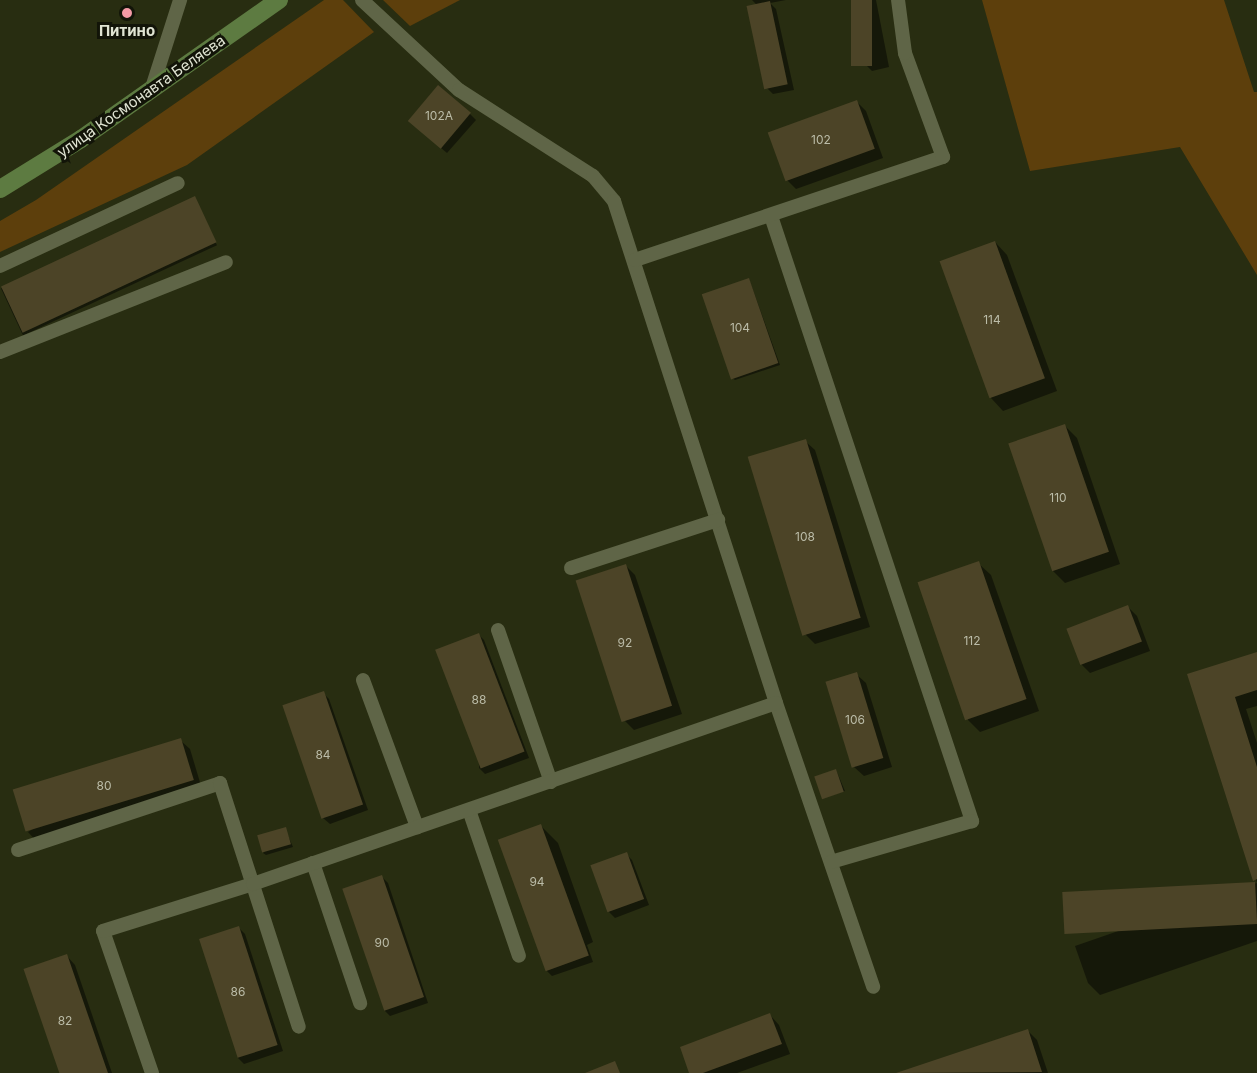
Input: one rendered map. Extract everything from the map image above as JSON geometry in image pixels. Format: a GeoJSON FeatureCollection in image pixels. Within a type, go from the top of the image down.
{"type":"FeatureCollection","features":[{"type":"Feature","properties":{"kind":"street","name":"улица Космонавта Беляева"},"geometry":{"type":"LineString","coordinates":[[0,189],[151,91],[273,2]]}},
{"type":"Feature","properties":{"kind":"lane"},"geometry":{"type":"LineString","coordinates":[[151,91],[168,30],[180,0]]}},
{"type":"Feature","properties":{"kind":"lane"},"geometry":{"type":"LineString","coordinates":[[362,0],[459,90],[593,176],[614,201],[635,260],[776,703],[873,987]]}},
{"type":"Feature","properties":{"kind":"lane"},"geometry":{"type":"LineString","coordinates":[[635,260],[943,157],[905,53],[898,0]]}},
{"type":"Feature","properties":{"kind":"lane"},"geometry":{"type":"LineString","coordinates":[[0,266],[178,183]]}},
{"type":"Feature","properties":{"kind":"lane"},"geometry":{"type":"LineString","coordinates":[[771,216],[972,821],[831,862]]}},
{"type":"Feature","properties":{"kind":"lane"},"geometry":{"type":"LineString","coordinates":[[0,352],[226,262]]}},
{"type":"Feature","properties":{"kind":"lane"},"geometry":{"type":"LineString","coordinates":[[571,568],[718,520]]}},
{"type":"Feature","properties":{"kind":"lane"},"geometry":{"type":"LineString","coordinates":[[498,630],[551,782]]}},
{"type":"Feature","properties":{"kind":"lane"},"geometry":{"type":"LineString","coordinates":[[363,680],[417,827]]}},
{"type":"Feature","properties":{"kind":"lane"},"geometry":{"type":"LineString","coordinates":[[152,1073],[103,931],[253,884],[776,703]]}},
{"type":"Feature","properties":{"kind":"lane"},"geometry":{"type":"LineString","coordinates":[[18,850],[220,783],[299,1027]]}},
{"type":"Feature","properties":{"kind":"lane"},"geometry":{"type":"LineString","coordinates":[[469,810],[519,956]]}},
{"type":"Feature","properties":{"kind":"lane"},"geometry":{"type":"LineString","coordinates":[[313,863],[360,1002]]}},
{"type":"Feature","properties":{"kind":"shaded area"},"geometry":{"type":"Polygon","coordinates":[[[324,0],[343,0],[374,32],[187,165],[0,252],[0,221],[36,200],[324,0]]]}},
{"type":"Feature","properties":{"kind":"shaded area"},"geometry":{"type":"Polygon","coordinates":[[[383,0],[460,0],[410,26],[383,0]]]}},
{"type":"Feature","properties":{"kind":"shaded area"},"geometry":{"type":"Polygon","coordinates":[[[982,0],[1224,0],[1254,92],[1257,92],[1257,275],[1180,147],[1030,171],[982,0]]]}},
{"type":"Feature","properties":{"kind":"building"},"geometry":{"type":"Polygon","coordinates":[[[851,0],[872,0],[872,66],[851,66],[851,0]]]}},
{"type":"Feature","properties":{"kind":"building"},"geometry":{"type":"Polygon","coordinates":[[[770,1],[788,84],[764,89],[747,6],[770,1]]]}},
{"type":"Feature","properties":{"kind":"building"},"geometry":{"type":"Polygon","coordinates":[[[438,85],[471,113],[441,149],[408,121],[438,85]]]}},
{"type":"Feature","properties":{"kind":"building"},"geometry":{"type":"Polygon","coordinates":[[[857,100],[875,149],[786,181],[768,132],[857,100]]]}},
{"type":"Feature","properties":{"kind":"building"},"geometry":{"type":"Polygon","coordinates":[[[195,196],[217,242],[23,333],[1,286],[195,196]]]}},
{"type":"Feature","properties":{"kind":"building"},"geometry":{"type":"Polygon","coordinates":[[[995,241],[1045,378],[989,398],[940,261],[995,241]]]}},
{"type":"Feature","properties":{"kind":"building"},"geometry":{"type":"Polygon","coordinates":[[[749,278],[778,363],[731,379],[702,294],[749,278]]]}},
{"type":"Feature","properties":{"kind":"building"},"geometry":{"type":"Polygon","coordinates":[[[1065,424],[1109,552],[1052,571],[1008,444],[1065,424]]]}},
{"type":"Feature","properties":{"kind":"building"},"geometry":{"type":"Polygon","coordinates":[[[806,439],[861,618],[802,636],[748,457],[806,439]]]}},
{"type":"Feature","properties":{"kind":"building"},"geometry":{"type":"Polygon","coordinates":[[[979,561],[1027,699],[965,720],[918,582],[979,561]]]}},
{"type":"Feature","properties":{"kind":"building"},"geometry":{"type":"Polygon","coordinates":[[[626,564],[672,706],[622,722],[576,580],[626,564]]]}},
{"type":"Feature","properties":{"kind":"building"},"geometry":{"type":"Polygon","coordinates":[[[1128,605],[1142,641],[1080,665],[1066,629],[1128,605]]]}},
{"type":"Feature","properties":{"kind":"building"},"geometry":{"type":"Polygon","coordinates":[[[479,633],[525,752],[481,768],[435,650],[479,633]]]}},
{"type":"Feature","properties":{"kind":"building"},"geometry":{"type":"Polygon","coordinates":[[[1257,652],[1257,690],[1235,697],[1257,767],[1257,879],[1253,881],[1187,674],[1257,652]]]}},
{"type":"Feature","properties":{"kind":"building"},"geometry":{"type":"Polygon","coordinates":[[[857,672],[883,758],[852,768],[825,682],[857,672]]]}},
{"type":"Feature","properties":{"kind":"building"},"geometry":{"type":"Polygon","coordinates":[[[324,691],[363,804],[321,819],[282,705],[324,691]]]}},
{"type":"Feature","properties":{"kind":"building"},"geometry":{"type":"Polygon","coordinates":[[[181,738],[194,780],[26,832],[13,789],[181,738]]]}},
{"type":"Feature","properties":{"kind":"building"},"geometry":{"type":"Polygon","coordinates":[[[836,769],[844,792],[822,799],[814,776],[836,769]]]}},
{"type":"Feature","properties":{"kind":"building"},"geometry":{"type":"Polygon","coordinates":[[[541,824],[589,956],[546,971],[498,840],[541,824]]]}},
{"type":"Feature","properties":{"kind":"building"},"geometry":{"type":"Polygon","coordinates":[[[286,827],[291,844],[262,853],[257,835],[286,827]]]}},
{"type":"Feature","properties":{"kind":"building"},"geometry":{"type":"Polygon","coordinates":[[[627,852],[644,899],[607,912],[590,865],[627,852]]]}},
{"type":"Feature","properties":{"kind":"building"},"geometry":{"type":"Polygon","coordinates":[[[382,875],[424,997],[384,1011],[342,889],[382,875]]]}},
{"type":"Feature","properties":{"kind":"building"},"geometry":{"type":"Polygon","coordinates":[[[1255,882],[1257,924],[1064,934],[1062,892],[1255,882]]]}},
{"type":"Feature","properties":{"kind":"building"},"geometry":{"type":"Polygon","coordinates":[[[239,926],[278,1045],[238,1058],[199,939],[239,926]]]}},
{"type":"Feature","properties":{"kind":"building"},"geometry":{"type":"Polygon","coordinates":[[[67,954],[108,1073],[59,1073],[24,969],[67,954]]]}},
{"type":"Feature","properties":{"kind":"building"},"geometry":{"type":"Polygon","coordinates":[[[770,1013],[782,1044],[703,1073],[689,1073],[680,1047],[770,1013]]]}},
{"type":"Feature","properties":{"kind":"building"},"geometry":{"type":"Polygon","coordinates":[[[1028,1029],[1042,1072],[896,1073],[1028,1029]]]}},
{"type":"Feature","properties":{"kind":"building"},"geometry":{"type":"Polygon","coordinates":[[[615,1061],[620,1073],[585,1073],[615,1061]]]}},
{"type":"Feature","properties":{"kind":"place","name":"Питино"},"geometry":{"type":"Point","coordinates":[127,13]}}]}
